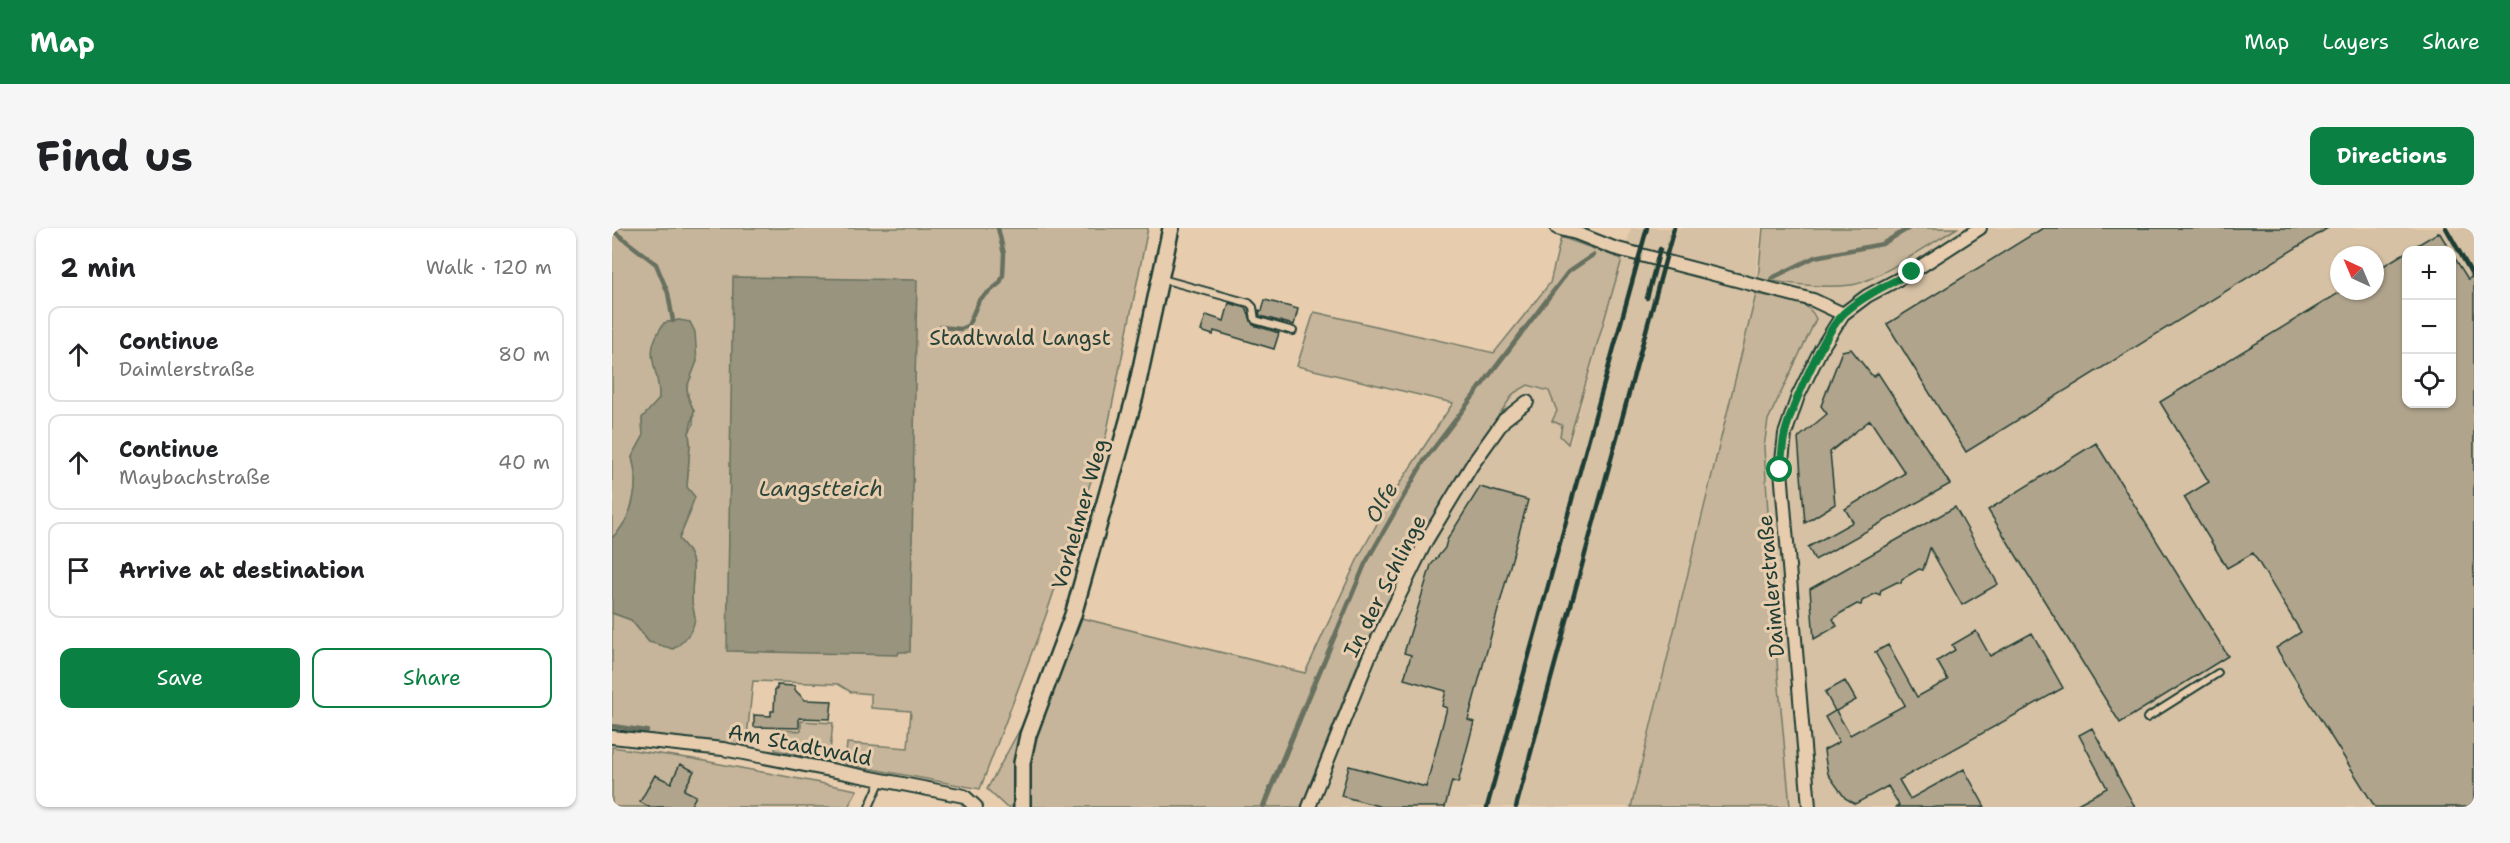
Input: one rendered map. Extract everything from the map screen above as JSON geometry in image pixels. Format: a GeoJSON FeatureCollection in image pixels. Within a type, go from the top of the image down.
{"type":"FeatureCollection","features":[{"type":"Feature","properties":{"kind":"street","name":"Vorhelmer Weg"},"geometry":{"type":"LineString","coordinates":[[1022,807],[1022,763],[1028,735],[1073,615],[1136,396],[1171,228]]}},
{"type":"Feature","properties":{"kind":"street"},"geometry":{"type":"LineString","coordinates":[[1557,228],[1577,230],[1614,248],[1813,300],[1843,314],[1867,296],[1912,272],[1980,228]]}},
{"type":"Feature","properties":{"kind":"street","name":"Daimlerstraße"},"geometry":{"type":"LineString","coordinates":[[1809,807],[1780,470],[1785,434],[1798,396],[1821,349],[1843,314]]}},
{"type":"Feature","properties":{"kind":"street","name":"In der Schlinge"},"geometry":{"type":"LineString","coordinates":[[1309,807],[1369,657],[1426,542],[1472,465],[1504,420],[1527,402]]}},
{"type":"Feature","properties":{"kind":"street","name":"Am Stadtwald"},"geometry":{"type":"LineString","coordinates":[[612,737],[723,749],[964,796],[976,807]]}},
{"type":"Feature","properties":{"kind":"lane"},"geometry":{"type":"LineString","coordinates":[[1161,279],[1249,303],[1253,307],[1255,320],[1293,332]]}},
{"type":"Feature","properties":{"kind":"lane"},"geometry":{"type":"LineString","coordinates":[[2147,718],[2218,674]]}},
{"type":"Feature","properties":{"kind":"lane"},"geometry":{"type":"LineString","coordinates":[[869,807],[881,780]]}},
{"type":"Feature","properties":{"kind":"shaded area"},"geometry":{"type":"Polygon","coordinates":[[[1631,228],[1761,228],[1754,298],[1630,807],[1301,807],[1361,655],[1420,538],[1465,464],[1514,393],[1528,385],[1549,391],[1570,444],[1631,228]]]}},
{"type":"Feature","properties":{"kind":"shaded area"},"geometry":{"type":"Polygon","coordinates":[[[1762,228],[2474,228],[2474,807],[1632,807],[1755,297],[1762,228]]]}},
{"type":"Feature","properties":{"kind":"green space","name":"Stadtwald Langst"},"geometry":{"type":"Polygon","coordinates":[[[612,228],[1148,228],[1106,436],[1045,618],[980,789],[845,764],[847,743],[908,748],[911,711],[871,708],[871,694],[851,692],[838,684],[753,681],[746,746],[612,730],[612,613],[631,620],[649,642],[695,619],[692,602],[693,561],[679,539],[691,511],[687,488],[689,433],[693,425],[694,411],[688,397],[687,387],[697,361],[679,320],[664,323],[656,373],[659,383],[659,400],[642,418],[643,437],[632,457],[635,479],[633,501],[625,521],[612,538],[612,228]]]}},
{"type":"Feature","properties":{"kind":"green space"},"geometry":{"type":"Polygon","coordinates":[[[1763,228],[1957,228],[1904,261],[1861,283],[1828,286],[1758,279],[1763,228]]]}},
{"type":"Feature","properties":{"kind":"green space"},"geometry":{"type":"Polygon","coordinates":[[[1561,237],[1622,259],[1568,444],[1560,436],[1562,425],[1552,421],[1557,411],[1549,391],[1528,385],[1514,393],[1465,464],[1420,538],[1361,655],[1301,807],[1266,807],[1318,678],[1315,676],[1261,807],[1030,807],[1029,782],[1036,734],[1052,686],[1081,618],[1305,673],[1359,556],[1400,483],[1453,403],[1297,366],[1314,312],[1494,353],[1550,283],[1561,237]]]}},
{"type":"Feature","properties":{"kind":"green space"},"geometry":{"type":"Polygon","coordinates":[[[1756,294],[1799,302],[1812,312],[1816,319],[1768,420],[1764,447],[1778,676],[1790,807],[1631,807],[1756,294]]]}},
{"type":"Feature","properties":{"kind":"green space"},"geometry":{"type":"Polygon","coordinates":[[[801,721],[833,723],[829,761],[775,750],[778,730],[801,731],[801,721]]]}},
{"type":"Feature","properties":{"kind":"green space"},"geometry":{"type":"Polygon","coordinates":[[[1024,722],[1014,765],[1013,807],[1006,807],[987,789],[1024,722]]]}},
{"type":"Feature","properties":{"kind":"green space"},"geometry":{"type":"Polygon","coordinates":[[[612,747],[694,759],[857,790],[848,807],[612,807],[612,747]]]}},
{"type":"Feature","properties":{"kind":"water","name":"Langstteich"},"geometry":{"type":"Polygon","coordinates":[[[733,277],[917,280],[910,652],[899,652],[898,655],[727,651],[733,277]]]}},
{"type":"Feature","properties":{"kind":"water"},"geometry":{"type":"Polygon","coordinates":[[[679,320],[690,322],[695,332],[697,361],[687,387],[688,397],[694,411],[689,433],[687,487],[695,497],[679,539],[693,561],[692,600],[695,619],[687,637],[673,649],[649,642],[631,620],[612,613],[612,538],[625,521],[633,501],[635,479],[632,457],[643,437],[642,418],[659,399],[659,387],[652,353],[653,344],[664,323],[679,320]]]}},
{"type":"Feature","properties":{"kind":"building"},"geometry":{"type":"Polygon","coordinates":[[[2043,228],[2328,228],[1966,452],[1887,324],[2043,228]]]}},
{"type":"Feature","properties":{"kind":"building"},"geometry":{"type":"Polygon","coordinates":[[[2439,232],[2448,246],[2416,246],[2439,232]]]}},
{"type":"Feature","properties":{"kind":"building"},"geometry":{"type":"Polygon","coordinates":[[[2402,254],[2402,408],[2456,408],[2456,260],[2468,279],[2474,276],[2474,803],[2468,807],[2375,807],[2276,648],[2301,632],[2253,553],[2227,568],[2184,497],[2209,482],[2160,402],[2330,298],[2384,300],[2384,265],[2402,254]]]}},
{"type":"Feature","properties":{"kind":"building"},"geometry":{"type":"Polygon","coordinates":[[[1265,300],[1298,309],[1294,325],[1260,316],[1259,310],[1262,311],[1265,300]]]}},
{"type":"Feature","properties":{"kind":"building"},"geometry":{"type":"Polygon","coordinates":[[[1229,303],[1246,308],[1253,325],[1279,333],[1274,349],[1214,331],[1213,335],[1201,331],[1206,315],[1224,321],[1229,303]]]}},
{"type":"Feature","properties":{"kind":"building"},"geometry":{"type":"Polygon","coordinates":[[[1851,349],[1873,377],[1878,373],[1950,484],[1815,560],[1808,547],[1853,522],[1845,509],[1905,473],[1870,420],[1830,452],[1835,504],[1805,523],[1798,438],[1827,414],[1821,406],[1842,351],[1851,349]]]}},
{"type":"Feature","properties":{"kind":"building"},"geometry":{"type":"Polygon","coordinates":[[[2096,443],[2228,656],[2120,723],[1988,510],[2096,443]]]}},
{"type":"Feature","properties":{"kind":"building"},"geometry":{"type":"Polygon","coordinates":[[[1480,487],[1528,500],[1468,720],[1474,722],[1458,783],[1452,781],[1445,807],[1382,807],[1341,796],[1349,766],[1426,787],[1447,708],[1442,706],[1446,691],[1404,679],[1411,655],[1404,653],[1431,565],[1445,548],[1447,540],[1480,487]]]}},
{"type":"Feature","properties":{"kind":"building"},"geometry":{"type":"Polygon","coordinates":[[[1955,507],[1998,584],[1962,605],[1930,548],[1923,570],[1919,569],[1902,579],[1901,583],[1897,582],[1881,590],[1880,595],[1876,593],[1862,601],[1861,605],[1857,604],[1841,613],[1833,619],[1837,626],[1814,639],[1810,589],[1955,507]]]}},
{"type":"Feature","properties":{"kind":"building"},"geometry":{"type":"Polygon","coordinates":[[[1976,631],[1990,656],[2032,633],[2063,688],[1899,780],[1910,799],[1964,769],[1985,807],[1895,807],[1899,805],[1888,786],[1855,804],[1845,798],[1828,774],[1824,750],[1839,742],[1825,717],[1835,711],[1825,692],[1845,681],[1856,700],[1836,711],[1850,735],[1905,705],[1875,652],[1888,645],[1917,697],[1948,680],[1937,661],[1955,650],[1952,645],[1976,631]]]}},
{"type":"Feature","properties":{"kind":"building"},"geometry":{"type":"Polygon","coordinates":[[[777,685],[795,686],[795,690],[805,700],[832,701],[830,719],[799,718],[799,728],[754,727],[754,715],[771,716],[771,711],[774,711],[777,685]]]}},
{"type":"Feature","properties":{"kind":"building"},"geometry":{"type":"Polygon","coordinates":[[[2092,728],[2135,807],[2072,807],[2107,788],[2079,735],[2092,728]]]}},
{"type":"Feature","properties":{"kind":"building"},"geometry":{"type":"Polygon","coordinates":[[[680,764],[694,771],[684,790],[696,796],[690,807],[649,807],[640,802],[655,775],[671,783],[680,764]]]}},
{"type":"Feature","properties":{"kind":"waterway"},"geometry":{"type":"LineString","coordinates":[[941,327],[961,329],[968,326],[979,300],[1000,283],[1003,275],[1004,254],[998,228]]}},
{"type":"Feature","properties":{"kind":"waterway","name":"Olfe"},"geometry":{"type":"LineString","coordinates":[[1772,278],[1815,257],[1882,244],[1909,228]]}},
{"type":"Feature","properties":{"kind":"waterway"},"geometry":{"type":"LineString","coordinates":[[612,230],[656,264],[668,293],[673,321]]}},
{"type":"Feature","properties":{"kind":"waterway","name":"Olfe"},"geometry":{"type":"LineString","coordinates":[[1263,807],[1365,564],[1424,461],[1568,272],[1593,255]]}},
{"type":"Feature","properties":{"kind":"waterway"},"geometry":{"type":"LineString","coordinates":[[612,726],[647,731]]}},
{"type":"Feature","properties":{"kind":"railway"},"geometry":{"type":"LineString","coordinates":[[1487,807],[1647,228]]}},
{"type":"Feature","properties":{"kind":"railway"},"geometry":{"type":"LineString","coordinates":[[1516,807],[1674,228]]}},
{"type":"Feature","properties":{"kind":"railway"},"geometry":{"type":"LineString","coordinates":[[2446,228],[2473,276]]}},
{"type":"Feature","properties":{"kind":"railway"},"geometry":{"type":"LineString","coordinates":[[1647,298],[1660,249]]}},
{"type":"Feature","properties":{"kind":"route"},"geometry":{"type":"LineString","coordinates":[[1780,470],[1785,434],[1798,396],[1821,349],[1843,314],[1867,296],[1912,272]]}}]}
